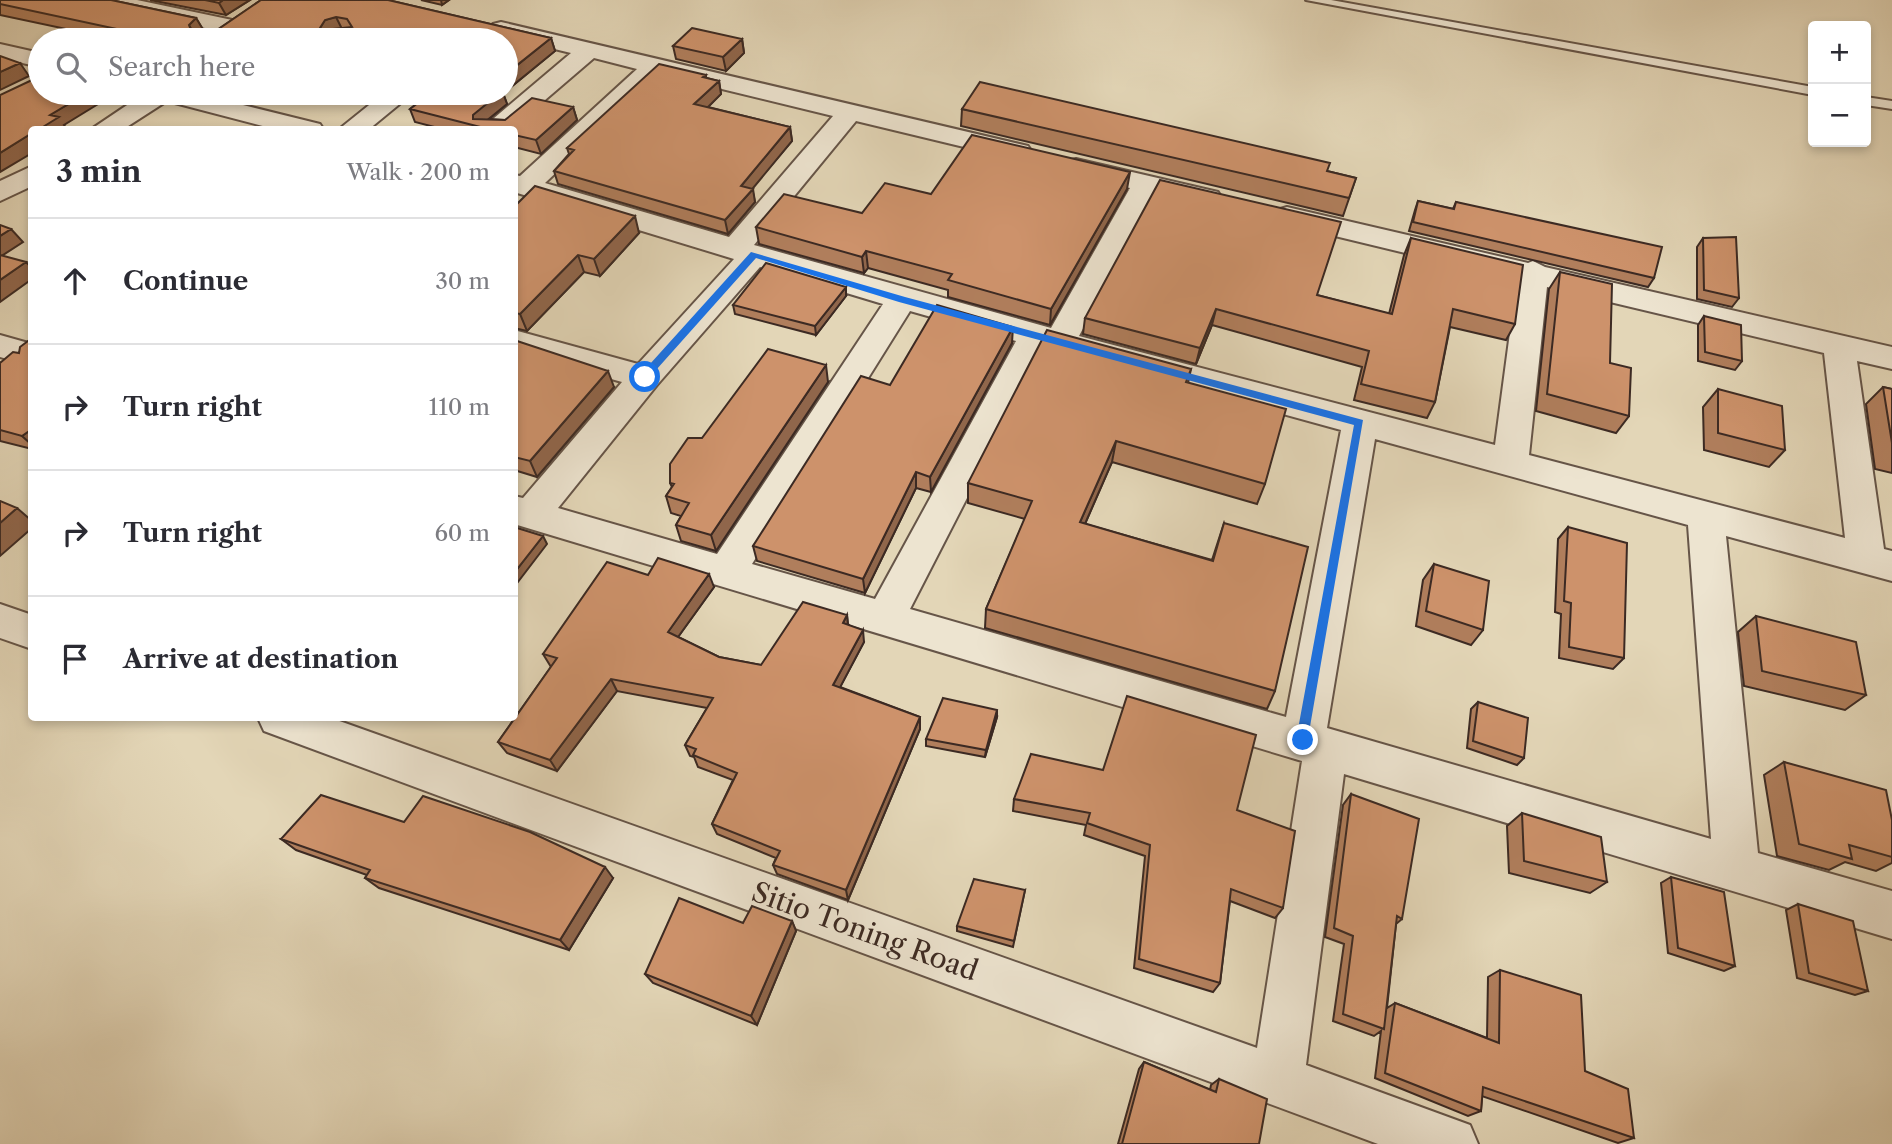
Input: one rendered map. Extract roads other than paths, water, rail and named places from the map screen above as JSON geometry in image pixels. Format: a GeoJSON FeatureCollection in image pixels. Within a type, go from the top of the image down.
{"type":"FeatureCollection","features":[{"type":"Feature","properties":{"kind":"street"},"geometry":{"type":"LineString","coordinates":[[104,0],[229,26]]}},
{"type":"Feature","properties":{"kind":"street"},"geometry":{"type":"LineString","coordinates":[[226,28],[250,13]]}},
{"type":"Feature","properties":{"kind":"street"},"geometry":{"type":"LineString","coordinates":[[483,27],[488,28]]}},
{"type":"Feature","properties":{"kind":"street"},"geometry":{"type":"LineString","coordinates":[[518,35],[1252,208],[1533,271],[1892,358]]}},
{"type":"Feature","properties":{"kind":"street"},"geometry":{"type":"LineString","coordinates":[[499,126],[589,50]]}},
{"type":"Feature","properties":{"kind":"street"},"geometry":{"type":"LineString","coordinates":[[0,51],[28,57]]}},
{"type":"Feature","properties":{"kind":"street"},"geometry":{"type":"LineString","coordinates":[[520,185],[655,66]]}},
{"type":"Feature","properties":{"kind":"street"},"geometry":{"type":"LineString","coordinates":[[110,126],[144,105]]}},
{"type":"Feature","properties":{"kind":"street"},"geometry":{"type":"LineString","coordinates":[[214,105],[296,126]]}},
{"type":"Feature","properties":{"kind":"street"},"geometry":{"type":"LineString","coordinates":[[235,110],[243,105]]}},
{"type":"Feature","properties":{"kind":"street"},"geometry":{"type":"LineString","coordinates":[[356,126],[384,105]]}},
{"type":"Feature","properties":{"kind":"street"},"geometry":{"type":"LineString","coordinates":[[850,112],[645,377],[523,513],[1892,915]]}},
{"type":"Feature","properties":{"kind":"street"},"geometry":{"type":"LineString","coordinates":[[0,193],[28,176]]}},
{"type":"Feature","properties":{"kind":"street"},"geometry":{"type":"LineString","coordinates":[[885,618],[1047,338],[1147,183]]}},
{"type":"Feature","properties":{"kind":"street"},"geometry":{"type":"LineString","coordinates":[[520,185],[902,299],[1880,563],[1839,345]]}},
{"type":"Feature","properties":{"kind":"street"},"geometry":{"type":"LineString","coordinates":[[1510,463],[1533,271]]}},
{"type":"Feature","properties":{"kind":"street"},"geometry":{"type":"LineString","coordinates":[[726,572],[902,299]]}},
{"type":"Feature","properties":{"kind":"street"},"geometry":{"type":"LineString","coordinates":[[518,342],[645,377]]}},
{"type":"Feature","properties":{"kind":"street"},"geometry":{"type":"LineString","coordinates":[[0,346],[28,354]]}},
{"type":"Feature","properties":{"kind":"street"},"geometry":{"type":"LineString","coordinates":[[1278,1081],[1314,744],[1360,422]]}},
{"type":"Feature","properties":{"kind":"street"},"geometry":{"type":"LineString","coordinates":[[1706,516],[1736,869]]}},
{"type":"Feature","properties":{"kind":"street"},"geometry":{"type":"LineString","coordinates":[[0,621],[28,631]]}},
{"type":"Feature","properties":{"kind":"street","name":"Sitio Toning Road"},"geometry":{"type":"LineString","coordinates":[[287,721],[1451,1144]]}},
{"type":"Feature","properties":{"kind":"lane"},"geometry":{"type":"LineString","coordinates":[[1312,0],[1808,90]]}},
{"type":"Feature","properties":{"kind":"lane"},"geometry":{"type":"LineString","coordinates":[[1871,102],[1892,105]]}}]}
